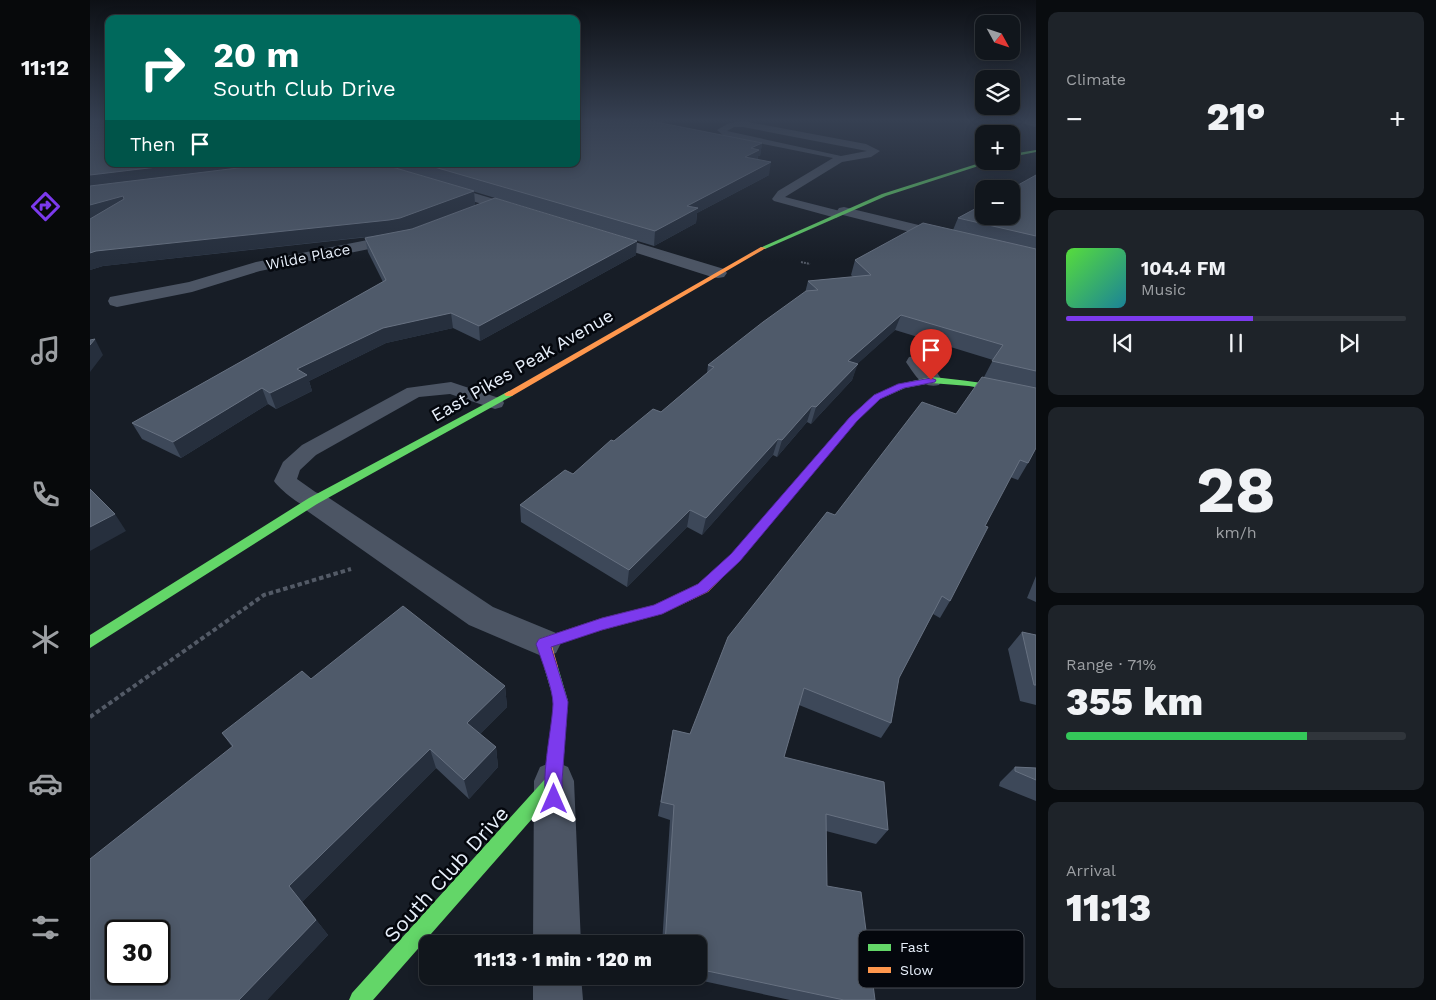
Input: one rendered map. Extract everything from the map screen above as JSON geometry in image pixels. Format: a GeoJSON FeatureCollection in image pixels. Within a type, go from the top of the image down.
{"type":"FeatureCollection","features":[{"type":"Feature","properties":{"kind":"street","name":"East Pikes Peak Avenue"},"geometry":{"type":"LineString","coordinates":[[90,642],[210,568],[312,501],[495,403],[754,252],[840,213],[928,180],[970,168]]}},
{"type":"Feature","properties":{"kind":"street"},"geometry":{"type":"LineString","coordinates":[[431,184],[533,216]]}},
{"type":"Feature","properties":{"kind":"street"},"geometry":{"type":"LineString","coordinates":[[476,212],[496,204]]}},
{"type":"Feature","properties":{"kind":"street"},"geometry":{"type":"LineString","coordinates":[[840,213],[961,240]]}},
{"type":"Feature","properties":{"kind":"street"},"geometry":{"type":"LineString","coordinates":[[589,233],[718,273]]}},
{"type":"Feature","properties":{"kind":"street","name":"Wilde Place"},"geometry":{"type":"LineString","coordinates":[[117,301],[192,287],[256,267],[415,235]]}},
{"type":"Feature","properties":{"kind":"street"},"geometry":{"type":"LineString","coordinates":[[917,362],[931,380]]}},
{"type":"Feature","properties":{"kind":"street"},"geometry":{"type":"LineString","coordinates":[[312,501],[481,616],[544,644],[602,624],[657,610],[703,588],[735,558],[854,419],[877,397],[902,386],[931,380],[969,383],[1010,390],[1036,397]]}},
{"type":"Feature","properties":{"kind":"street"},"geometry":{"type":"LineString","coordinates":[[544,644],[561,702],[554,781],[557,935]]}},
{"type":"Feature","properties":{"kind":"street","name":"South Club Drive"},"geometry":{"type":"LineString","coordinates":[[359,1000],[554,781]]}},
{"type":"Feature","properties":{"kind":"street"},"geometry":{"type":"LineString","coordinates":[[557,985],[558,1000]]}},
{"type":"Feature","properties":{"kind":"lane"},"geometry":{"type":"LineString","coordinates":[[824,168],[782,193],[778,199],[840,213]]}},
{"type":"Feature","properties":{"kind":"lane"},"geometry":{"type":"LineString","coordinates":[[312,501],[285,481],[291,466],[309,450],[414,392],[451,388],[495,403]]}},
{"type":"Feature","properties":{"kind":"path"},"geometry":{"type":"LineString","coordinates":[[90,717],[198,644],[264,595],[349,570],[392,554]]}},
{"type":"Feature","properties":{"kind":"building"},"geometry":{"type":"Polygon","coordinates":[[[90,168],[151,168],[90,175],[90,168]]]}},
{"type":"Feature","properties":{"kind":"building"},"geometry":{"type":"Polygon","coordinates":[[[241,168],[394,168],[474,191],[400,218],[389,220],[90,253],[90,219],[124,199],[123,196],[90,205],[90,186],[241,168]]]}},
{"type":"Feature","properties":{"kind":"building"},"geometry":{"type":"Polygon","coordinates":[[[437,168],[760,168],[687,206],[698,208],[655,231],[437,168]]]}},
{"type":"Feature","properties":{"kind":"building"},"geometry":{"type":"Polygon","coordinates":[[[1036,175],[1036,236],[988,225],[1020,225],[1020,184],[1036,175]]]}},
{"type":"Feature","properties":{"kind":"building"},"geometry":{"type":"Polygon","coordinates":[[[495,198],[637,241],[479,326],[451,313],[383,328],[297,369],[307,375],[270,393],[262,388],[173,442],[132,423],[386,280],[365,238],[412,229],[495,198]]]}},
{"type":"Feature","properties":{"kind":"building"},"geometry":{"type":"Polygon","coordinates":[[[975,209],[975,222],[958,218],[975,209]]]}},
{"type":"Feature","properties":{"kind":"building"},"geometry":{"type":"Polygon","coordinates":[[[923,223],[1036,249],[1036,371],[992,361],[1003,345],[901,315],[848,361],[858,364],[816,407],[812,406],[782,440],[778,439],[706,518],[690,510],[629,570],[520,505],[565,470],[573,474],[611,440],[614,441],[653,409],[661,412],[714,367],[708,365],[763,322],[806,291],[818,290],[808,281],[871,275],[855,260],[923,223]]]}},
{"type":"Feature","properties":{"kind":"building"},"geometry":{"type":"Polygon","coordinates":[[[982,377],[1036,388],[1036,448],[1028,463],[1020,460],[985,526],[988,527],[950,601],[942,596],[899,678],[891,723],[804,688],[784,757],[884,782],[888,830],[826,814],[827,886],[861,892],[866,930],[858,930],[858,988],[873,988],[875,1000],[844,1000],[707,971],[707,935],[666,935],[674,805],[661,802],[673,730],[690,734],[728,637],[827,512],[835,515],[922,402],[956,414],[982,377]]]}},
{"type":"Feature","properties":{"kind":"building"},"geometry":{"type":"Polygon","coordinates":[[[90,489],[115,514],[90,527],[90,489]]]}},
{"type":"Feature","properties":{"kind":"building"},"geometry":{"type":"Polygon","coordinates":[[[403,606],[505,686],[467,723],[496,747],[464,780],[430,749],[289,886],[316,920],[239,1000],[90,1000],[90,859],[233,746],[222,733],[302,671],[311,679],[403,606]]]}},
{"type":"Feature","properties":{"kind":"building"},"geometry":{"type":"Polygon","coordinates":[[[1022,632],[1036,635],[1036,685],[1034,685],[1022,632]]]}},
{"type":"Feature","properties":{"kind":"building"},"geometry":{"type":"Polygon","coordinates":[[[1015,767],[1036,768],[1036,780],[1015,771],[1015,767]]]}},
{"type":"Feature","properties":{"kind":"traffic: fast"},"geometry":{"type":"LineString","coordinates":[[763,248],[884,195],[971,168]]}},
{"type":"Feature","properties":{"kind":"traffic: fast"},"geometry":{"type":"LineString","coordinates":[[737,556],[853,419],[877,397],[902,386],[931,380],[969,383],[1010,390],[1036,397]]}},
{"type":"Feature","properties":{"kind":"traffic: fast"},"geometry":{"type":"LineString","coordinates":[[90,642],[313,501],[509,394]]}},
{"type":"Feature","properties":{"kind":"traffic: fast"},"geometry":{"type":"LineString","coordinates":[[359,1000],[554,781],[561,701],[551,667]]}},
{"type":"Feature","properties":{"kind":"traffic: slow"},"geometry":{"type":"LineString","coordinates":[[509,394],[763,248]]}},
{"type":"Feature","properties":{"kind":"traffic: slow"},"geometry":{"type":"LineString","coordinates":[[551,667],[544,643],[602,624],[657,610],[703,588],[737,556]]}},
{"type":"Feature","properties":{"kind":"route"},"geometry":{"type":"LineString","coordinates":[[554,799],[561,702],[544,644],[602,624],[657,610],[703,588],[735,558],[854,419],[877,397],[902,386],[931,380]]}}]}
